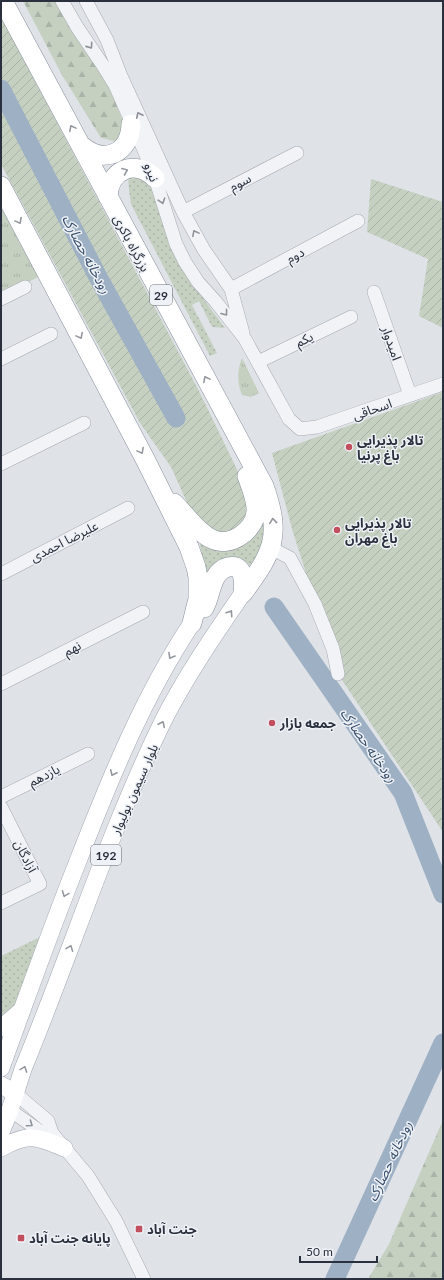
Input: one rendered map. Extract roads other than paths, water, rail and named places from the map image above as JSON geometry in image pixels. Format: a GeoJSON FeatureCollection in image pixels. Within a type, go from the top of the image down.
{"type":"FeatureCollection","features":[{"type":"Feature","properties":{"kind":"highway","name":"بزرگراه باکری"},"geometry":{"type":"LineString","coordinates":[[3,1],[264,486],[270,503],[274,525],[271,548],[261,568],[243,593]]}},
{"type":"Feature","properties":{"kind":"highway"},"geometry":{"type":"LineString","coordinates":[[82,146],[89,152],[97,155],[106,156],[115,153],[128,141],[131,132],[131,124]]}},
{"type":"Feature","properties":{"kind":"highway"},"geometry":{"type":"LineString","coordinates":[[108,197],[108,188],[111,180],[124,170],[133,168],[141,169],[149,172],[155,178]]}},
{"type":"Feature","properties":{"kind":"highway"},"geometry":{"type":"LineString","coordinates":[[1,186],[178,524],[196,567],[198,578],[198,599],[192,623]]}},
{"type":"Feature","properties":{"kind":"highway"},"geometry":{"type":"LineString","coordinates":[[159,487],[200,530],[214,540],[233,540],[250,528],[256,514],[256,504],[249,481],[221,408]]}},
{"type":"Feature","properties":{"kind":"highway"},"geometry":{"type":"LineString","coordinates":[[192,623],[203,611],[208,602],[214,577],[226,567],[238,567],[242,573],[244,585],[243,593]]}},
{"type":"Feature","properties":{"kind":"main road","name":"بلوار سیمون بولیوار"},"geometry":{"type":"LineString","coordinates":[[1,1132],[8,1089],[23,1069],[129,797],[164,721],[197,661],[243,593]]}},
{"type":"Feature","properties":{"kind":"main road","name":"بلوار سیمون بولیوار"},"geometry":{"type":"LineString","coordinates":[[1,1068],[108,784],[165,668],[192,623]]}},
{"type":"Feature","properties":{"kind":"main road"},"geometry":{"type":"LineString","coordinates":[[1,1028],[22,1010]]}},
{"type":"Feature","properties":{"kind":"main road"},"geometry":{"type":"LineString","coordinates":[[1,1148],[21,1138],[47,1140],[64,1148]]}},
{"type":"Feature","properties":{"kind":"street","name":"نیرو"},"geometry":{"type":"LineString","coordinates":[[62,1],[115,86],[144,150],[155,178],[176,244],[185,262],[198,282],[245,339],[289,419],[300,429]]}},
{"type":"Feature","properties":{"kind":"street","name":"نیرو"},"geometry":{"type":"LineString","coordinates":[[86,1],[107,40],[166,176],[184,212],[204,250],[231,289],[245,339]]}},
{"type":"Feature","properties":{"kind":"street"},"geometry":{"type":"LineString","coordinates":[[77,27],[78,23],[83,17],[91,15],[95,16]]}},
{"type":"Feature","properties":{"kind":"street","name":"سوم"},"geometry":{"type":"LineString","coordinates":[[184,212],[297,153]]}},
{"type":"Feature","properties":{"kind":"street","name":"دوم"},"geometry":{"type":"LineString","coordinates":[[231,289],[358,221]]}},
{"type":"Feature","properties":{"kind":"street"},"geometry":{"type":"LineString","coordinates":[[185,262],[190,263],[199,259],[204,250]]}},
{"type":"Feature","properties":{"kind":"street"},"geometry":{"type":"LineString","coordinates":[[1,299],[25,287]]}},
{"type":"Feature","properties":{"kind":"street","name":"امیدوار"},"geometry":{"type":"LineString","coordinates":[[374,292],[410,395]]}},
{"type":"Feature","properties":{"kind":"street","name":"یکم"},"geometry":{"type":"LineString","coordinates":[[258,362],[351,317]]}},
{"type":"Feature","properties":{"kind":"street"},"geometry":{"type":"LineString","coordinates":[[1,359],[51,334]]}},
{"type":"Feature","properties":{"kind":"street","name":"اسحاقی"},"geometry":{"type":"LineString","coordinates":[[300,429],[316,428],[443,384]]}},
{"type":"Feature","properties":{"kind":"street"},"geometry":{"type":"LineString","coordinates":[[1,464],[84,423]]}},
{"type":"Feature","properties":{"kind":"street","name":"علیرضا احمدی"},"geometry":{"type":"LineString","coordinates":[[1,574],[128,508]]}},
{"type":"Feature","properties":{"kind":"street"},"geometry":{"type":"LineString","coordinates":[[271,548],[290,558],[294,564],[315,604],[334,650],[338,674]]}},
{"type":"Feature","properties":{"kind":"street","name":"نهم"},"geometry":{"type":"LineString","coordinates":[[1,684],[143,612]]}},
{"type":"Feature","properties":{"kind":"street","name":"یازدهم"},"geometry":{"type":"LineString","coordinates":[[1,797],[88,754]]}},
{"type":"Feature","properties":{"kind":"street","name":"آزادگان"},"geometry":{"type":"LineString","coordinates":[[1,807],[40,884],[1,903]]}},
{"type":"Feature","properties":{"kind":"street"},"geometry":{"type":"LineString","coordinates":[[8,1089],[48,1121],[52,1133],[88,1176],[116,1221],[144,1279]]}},
{"type":"Feature","properties":{"kind":"street"},"geometry":{"type":"LineString","coordinates":[[5,1108],[41,1132],[52,1133]]}},
{"type":"Feature","properties":{"kind":"waterway","name":"رودخانه حصارک"},"geometry":{"type":"LineString","coordinates":[[1,89],[98,277],[176,418]]}},
{"type":"Feature","properties":{"kind":"waterway","name":"رودخانه حصارک"},"geometry":{"type":"LineString","coordinates":[[274,607],[403,793],[443,894]]}},
{"type":"Feature","properties":{"kind":"waterway","name":"رودخانه حصارک"},"geometry":{"type":"LineString","coordinates":[[335,1279],[443,1043]]}},
{"type":"Feature","properties":{"kind":"place","name":"تالار پذیرایی باغ پرنیا"},"geometry":{"type":"Point","coordinates":[349,447]}},
{"type":"Feature","properties":{"kind":"place","name":"تالار پذیرایی باغ مهران"},"geometry":{"type":"Point","coordinates":[337,530]}},
{"type":"Feature","properties":{"kind":"place","name":"جمعه بازار"},"geometry":{"type":"Point","coordinates":[272,723]}},
{"type":"Feature","properties":{"kind":"place","name":"جنت آباد"},"geometry":{"type":"Point","coordinates":[139,1229]}},
{"type":"Feature","properties":{"kind":"place","name":"پایانه جنت آباد"},"geometry":{"type":"Point","coordinates":[21,1238]}}]}
